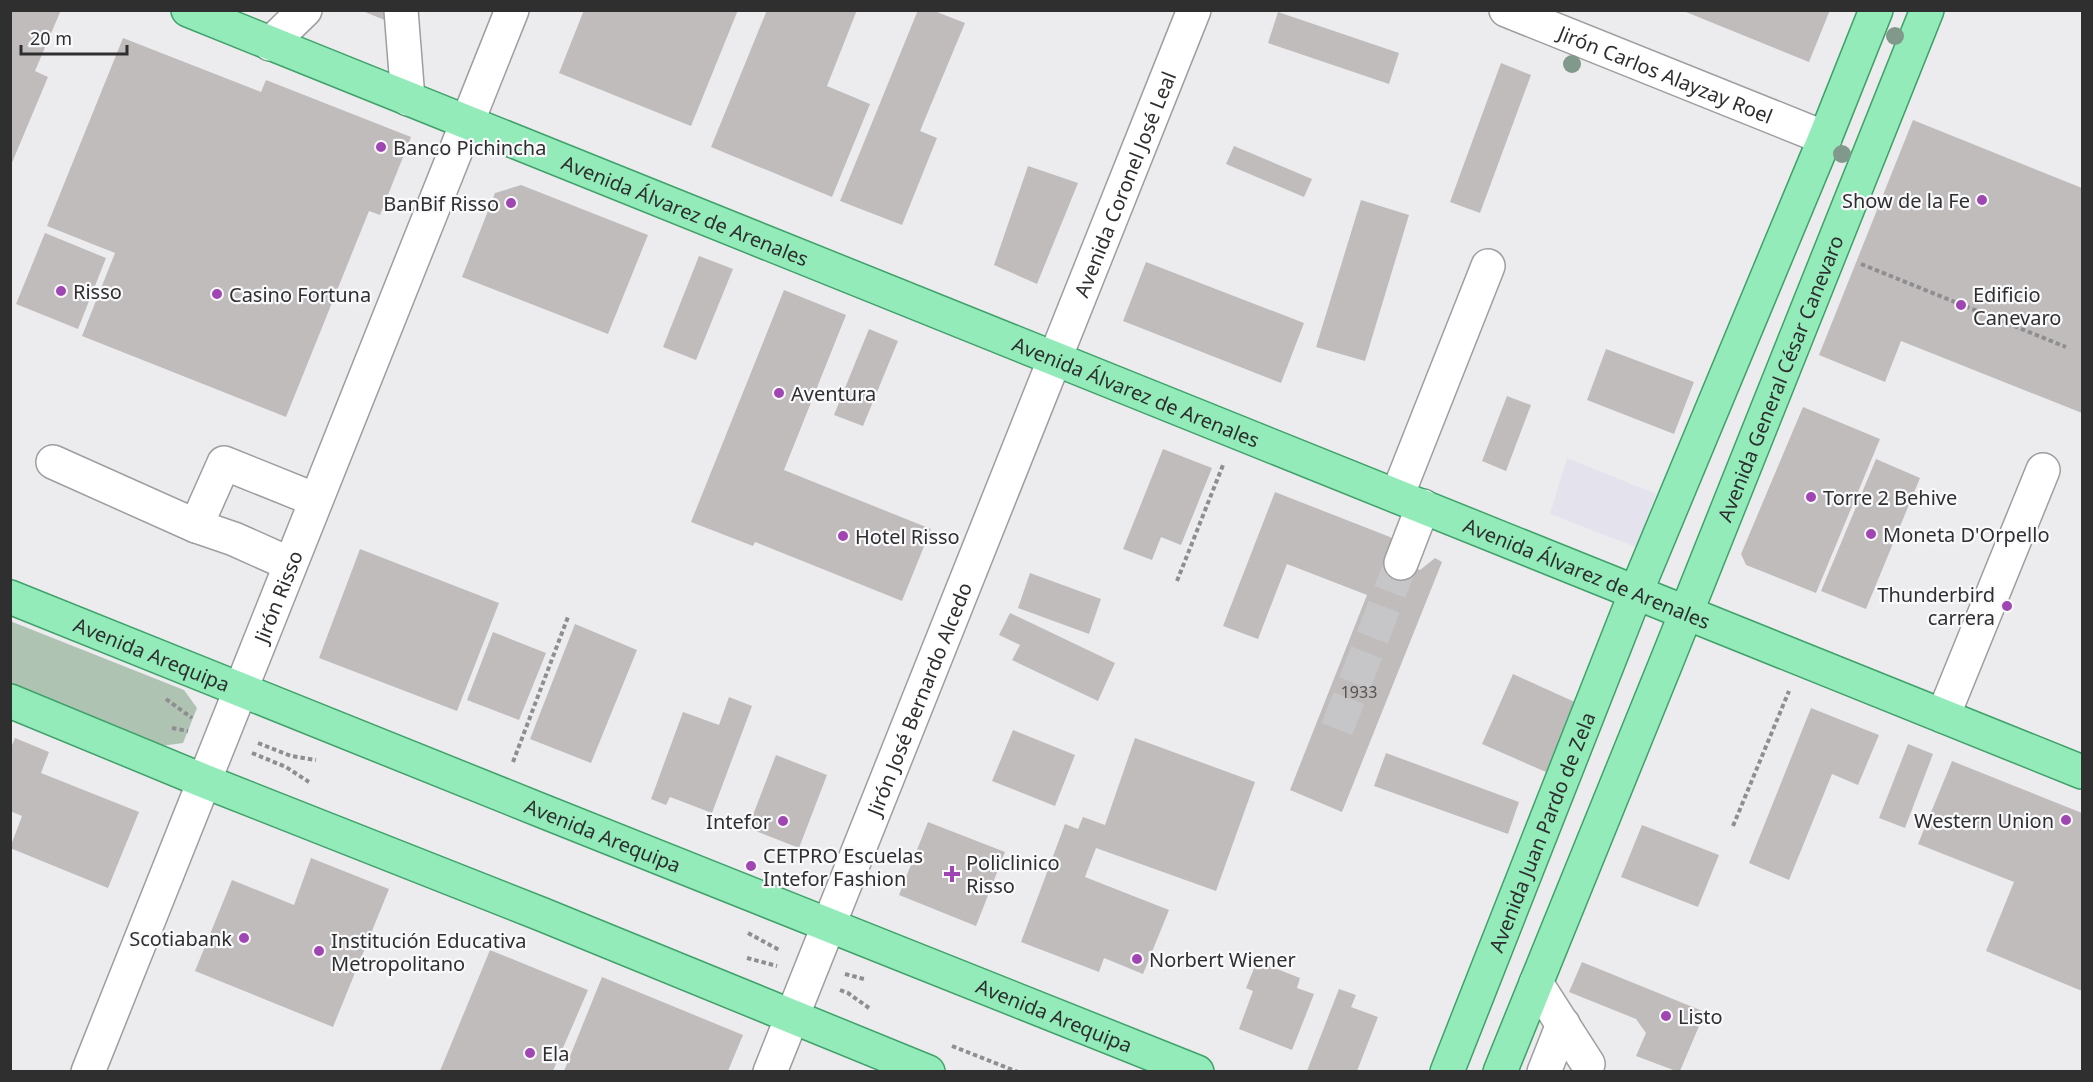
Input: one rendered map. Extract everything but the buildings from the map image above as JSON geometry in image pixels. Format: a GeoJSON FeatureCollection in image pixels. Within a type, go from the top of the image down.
{"type":"FeatureCollection","features":[{"type":"Feature","properties":{"kind":"main road","name":"Avenida Álvarez de Arenales"},"geometry":{"type":"LineString","coordinates":[[188,10],[1687,611],[2082,772]]}},
{"type":"Feature","properties":{"kind":"main road"},"geometry":{"type":"LineString","coordinates":[[1636,591],[1876,10]]}},
{"type":"Feature","properties":{"kind":"main road","name":"Avenida General César Canevaro"},"geometry":{"type":"LineString","coordinates":[[1687,611],[1927,10]]}},
{"type":"Feature","properties":{"kind":"main road","name":"Avenida Juan Pardo de Zela"},"geometry":{"type":"LineString","coordinates":[[1447,1071],[1636,591]]}},
{"type":"Feature","properties":{"kind":"main road","name":"Avenida Arequipa"},"geometry":{"type":"LineString","coordinates":[[10,597],[1197,1071]]}},
{"type":"Feature","properties":{"kind":"main road"},"geometry":{"type":"LineString","coordinates":[[1500,1071],[1687,611]]}},
{"type":"Feature","properties":{"kind":"main road"},"geometry":{"type":"LineString","coordinates":[[10,701],[928,1071]]}},
{"type":"Feature","properties":{"kind":"street"},"geometry":{"type":"LineString","coordinates":[[270,44],[305,10]]}},
{"type":"Feature","properties":{"kind":"street"},"geometry":{"type":"LineString","coordinates":[[401,10],[408,99]]}},
{"type":"Feature","properties":{"kind":"street","name":"Jirón Risso"},"geometry":{"type":"LineString","coordinates":[[88,1071],[512,10]]}},
{"type":"Feature","properties":{"kind":"street","name":"Avenida Coronel José Leal"},"geometry":{"type":"LineString","coordinates":[[1054,358],[1194,10]]}},
{"type":"Feature","properties":{"kind":"street","name":"Jirón Carlos Alayzay Roel"},"geometry":{"type":"LineString","coordinates":[[1506,10],[1825,138]]}},
{"type":"Feature","properties":{"kind":"street"},"geometry":{"type":"LineString","coordinates":[[1401,562],[1410,501],[1488,266]]}},
{"type":"Feature","properties":{"kind":"street","name":"Jirón José Bernardo Alcedo"},"geometry":{"type":"LineString","coordinates":[[770,1071],[1054,358]]}},
{"type":"Feature","properties":{"kind":"street"},"geometry":{"type":"LineString","coordinates":[[53,462],[196,526],[234,539],[290,564]]}},
{"type":"Feature","properties":{"kind":"street"},"geometry":{"type":"LineString","coordinates":[[196,526],[224,463],[316,500]]}},
{"type":"Feature","properties":{"kind":"street"},"geometry":{"type":"LineString","coordinates":[[1943,716],[2043,470]]}},
{"type":"Feature","properties":{"kind":"street"},"geometry":{"type":"LineString","coordinates":[[1536,983],[1588,1064]]}},
{"type":"Feature","properties":{"kind":"street"},"geometry":{"type":"LineString","coordinates":[[1544,1071],[1563,1024]]}},
{"type":"Feature","properties":{"kind":"path"},"geometry":{"type":"LineString","coordinates":[[1830,252],[2066,347]]}},
{"type":"Feature","properties":{"kind":"path"},"geometry":{"type":"LineString","coordinates":[[1178,581],[1236,431]]}},
{"type":"Feature","properties":{"kind":"path"},"geometry":{"type":"LineString","coordinates":[[501,795],[568,617]]}},
{"type":"Feature","properties":{"kind":"path"},"geometry":{"type":"LineString","coordinates":[[1733,826],[1802,658]]}},
{"type":"Feature","properties":{"kind":"path"},"geometry":{"type":"LineString","coordinates":[[160,694],[187,716],[291,756],[322,761]]}},
{"type":"Feature","properties":{"kind":"shaded area"},"geometry":{"type":"Polygon","coordinates":[[[1567,458],[1656,494],[1636,547],[1550,514],[1567,458]]]}},
{"type":"Feature","properties":{"kind":"green space"},"geometry":{"type":"Polygon","coordinates":[[[10,621],[184,690],[197,708],[183,743],[161,746],[11,683],[10,621]]]}},
{"type":"Feature","properties":{"kind":"tunnel"},"geometry":{"type":"LineString","coordinates":[[1337,729],[1401,563]]}},
{"type":"Feature","properties":{"kind":"place","name":"Banco Pichincha"},"geometry":{"type":"Point","coordinates":[381,147]}},
{"type":"Feature","properties":{"kind":"place","name":"Show de la Fe"},"geometry":{"type":"Point","coordinates":[1982,200]}},
{"type":"Feature","properties":{"kind":"place","name":"BanBif Risso"},"geometry":{"type":"Point","coordinates":[511,203]}},
{"type":"Feature","properties":{"kind":"place","name":"Risso"},"geometry":{"type":"Point","coordinates":[61,291]}},
{"type":"Feature","properties":{"kind":"place","name":"Casino Fortuna"},"geometry":{"type":"Point","coordinates":[217,294]}},
{"type":"Feature","properties":{"kind":"place","name":"Edificio Canevaro"},"geometry":{"type":"Point","coordinates":[1961,305]}},
{"type":"Feature","properties":{"kind":"place","name":"Aventura"},"geometry":{"type":"Point","coordinates":[779,393]}},
{"type":"Feature","properties":{"kind":"place","name":"Torre 2 Behive"},"geometry":{"type":"Point","coordinates":[1811,497]}},
{"type":"Feature","properties":{"kind":"place","name":"Moneta D'Orpello"},"geometry":{"type":"Point","coordinates":[1871,534]}},
{"type":"Feature","properties":{"kind":"place","name":"Hotel Risso"},"geometry":{"type":"Point","coordinates":[843,536]}},
{"type":"Feature","properties":{"kind":"place","name":"Thunderbird carrera"},"geometry":{"type":"Point","coordinates":[2007,606]}},
{"type":"Feature","properties":{"kind":"place","name":"Western Union"},"geometry":{"type":"Point","coordinates":[2066,820]}},
{"type":"Feature","properties":{"kind":"place","name":"Intefor"},"geometry":{"type":"Point","coordinates":[783,821]}},
{"type":"Feature","properties":{"kind":"place","name":"CETPRO Escuelas Intefor Fashion"},"geometry":{"type":"Point","coordinates":[751,866]}},
{"type":"Feature","properties":{"kind":"place","name":"Policlinico Risso"},"geometry":{"type":"Point","coordinates":[952,874]}},
{"type":"Feature","properties":{"kind":"place","name":"Scotiabank"},"geometry":{"type":"Point","coordinates":[244,938]}},
{"type":"Feature","properties":{"kind":"place","name":"Institución Educativa Metropolitano"},"geometry":{"type":"Point","coordinates":[319,951]}},
{"type":"Feature","properties":{"kind":"place","name":"Norbert Wiener"},"geometry":{"type":"Point","coordinates":[1137,959]}},
{"type":"Feature","properties":{"kind":"place","name":"Listo"},"geometry":{"type":"Point","coordinates":[1666,1016]}},
{"type":"Feature","properties":{"kind":"place","name":"Ela"},"geometry":{"type":"Point","coordinates":[530,1053]}}]}
